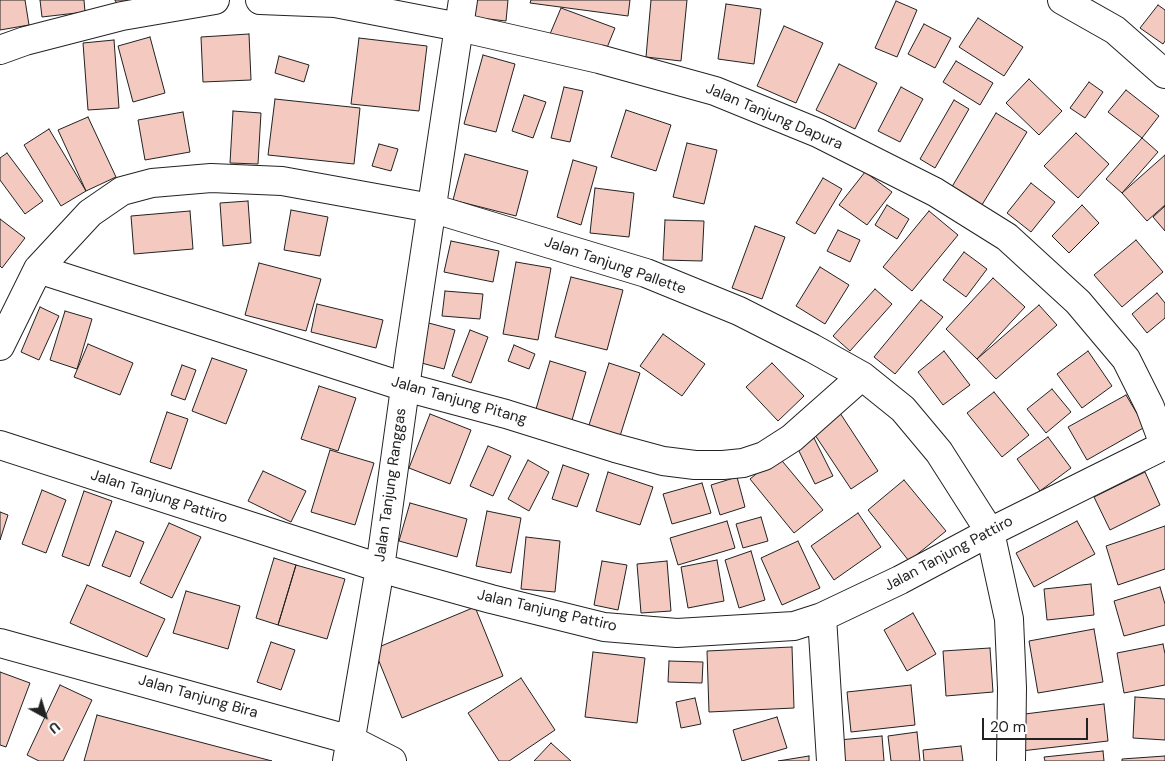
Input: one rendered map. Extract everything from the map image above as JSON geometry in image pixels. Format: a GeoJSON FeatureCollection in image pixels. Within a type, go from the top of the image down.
{"type":"FeatureCollection","features":[{"type":"Feature","properties":{"kind":"street"},"geometry":{"type":"LineString","coordinates":[[0,50],[25,40],[122,16],[215,0]]}},
{"type":"Feature","properties":{"kind":"street","name":"Jalan Tanjung Dapura"},"geometry":{"type":"LineString","coordinates":[[260,0],[335,3],[460,27],[599,59],[715,91],[818,133],[935,192],[1007,237],[1078,302],[1126,359],[1150,407],[1165,446]]}},
{"type":"Feature","properties":{"kind":"street","name":"Jalan Tanjung Ranggas"},"geometry":{"type":"LineString","coordinates":[[349,750],[380,568],[463,0]]}},
{"type":"Feature","properties":{"kind":"street"},"geometry":{"type":"LineString","coordinates":[[1062,0],[1115,30],[1165,74]]}},
{"type":"Feature","properties":{"kind":"street","name":"Jalan Tanjung Pallette"},"geometry":{"type":"LineString","coordinates":[[0,346],[38,270],[90,213],[122,191],[152,183],[211,178],[282,181],[432,208],[646,273],[739,311],[862,376],[903,410],[939,452],[990,532],[1009,619],[1012,688],[1011,761]]}},
{"type":"Feature","properties":{"kind":"street","name":"Jalan Tanjung Pitang"},"geometry":{"type":"LineString","coordinates":[[38,270],[405,387],[506,414],[663,461],[695,465],[723,465],[743,463],[764,456],[792,438],[862,376]]}},
{"type":"Feature","properties":{"kind":"street","name":"Jalan Tanjung Pattiro"},"geometry":{"type":"LineString","coordinates":[[0,445],[380,568],[491,599],[604,626],[686,633],[794,626],[822,617],[900,580],[990,532],[1165,446]]}},
{"type":"Feature","properties":{"kind":"street"},"geometry":{"type":"LineString","coordinates":[[822,617],[831,761]]}},
{"type":"Feature","properties":{"kind":"street","name":"Jalan Tanjung Bira"},"geometry":{"type":"LineString","coordinates":[[0,643],[349,750],[392,761]]}},
{"type":"Feature","properties":{"kind":"building"},"geometry":{"type":"Polygon","coordinates":[[[0,0],[25,0],[29,25],[0,30],[0,0]]]}},
{"type":"Feature","properties":{"kind":"building"},"geometry":{"type":"Polygon","coordinates":[[[40,0],[84,0],[85,12],[42,17],[40,0]]]}},
{"type":"Feature","properties":{"kind":"building"},"geometry":{"type":"Polygon","coordinates":[[[115,0],[133,0],[118,6],[115,0]]]}},
{"type":"Feature","properties":{"kind":"building"},"geometry":{"type":"Polygon","coordinates":[[[473,0],[508,0],[506,21],[471,17],[473,0]]]}},
{"type":"Feature","properties":{"kind":"building"},"geometry":{"type":"Polygon","coordinates":[[[531,0],[630,0],[628,16],[530,3],[531,0]]]}},
{"type":"Feature","properties":{"kind":"building"},"geometry":{"type":"Polygon","coordinates":[[[651,0],[687,0],[681,61],[646,57],[651,0]]]}},
{"type":"Feature","properties":{"kind":"building"},"geometry":{"type":"Polygon","coordinates":[[[896,1],[917,10],[897,57],[875,48],[896,1]]]}},
{"type":"Feature","properties":{"kind":"building"},"geometry":{"type":"Polygon","coordinates":[[[726,4],[761,9],[754,64],[718,59],[726,4]]]}},
{"type":"Feature","properties":{"kind":"building"},"geometry":{"type":"Polygon","coordinates":[[[1158,5],[1165,10],[1165,41],[1163,44],[1140,28],[1158,5]]]}},
{"type":"Feature","properties":{"kind":"building"},"geometry":{"type":"Polygon","coordinates":[[[561,8],[615,28],[604,55],[550,34],[561,8]]]}},
{"type":"Feature","properties":{"kind":"building"},"geometry":{"type":"Polygon","coordinates":[[[978,18],[1023,47],[1004,76],[959,47],[978,18]]]}},
{"type":"Feature","properties":{"kind":"building"},"geometry":{"type":"Polygon","coordinates":[[[924,24],[951,38],[935,68],[908,54],[924,24]]]}},
{"type":"Feature","properties":{"kind":"building"},"geometry":{"type":"Polygon","coordinates":[[[784,26],[823,43],[796,103],[757,86],[784,26]]]}},
{"type":"Feature","properties":{"kind":"building"},"geometry":{"type":"Polygon","coordinates":[[[249,34],[251,80],[203,82],[201,37],[249,34]]]}},
{"type":"Feature","properties":{"kind":"building"},"geometry":{"type":"Polygon","coordinates":[[[150,37],[165,93],[133,102],[118,46],[150,37]]]}},
{"type":"Feature","properties":{"kind":"building"},"geometry":{"type":"Polygon","coordinates":[[[359,38],[427,46],[419,111],[351,104],[359,38]]]}},
{"type":"Feature","properties":{"kind":"building"},"geometry":{"type":"Polygon","coordinates":[[[114,40],[119,108],[88,110],[83,43],[114,40]]]}},
{"type":"Feature","properties":{"kind":"building"},"geometry":{"type":"Polygon","coordinates":[[[483,55],[515,64],[496,132],[464,124],[483,55]]]}},
{"type":"Feature","properties":{"kind":"building"},"geometry":{"type":"Polygon","coordinates":[[[279,56],[309,65],[304,82],[275,73],[279,56]]]}},
{"type":"Feature","properties":{"kind":"building"},"geometry":{"type":"Polygon","coordinates":[[[956,61],[993,83],[980,105],[943,82],[956,61]]]}},
{"type":"Feature","properties":{"kind":"building"},"geometry":{"type":"Polygon","coordinates":[[[839,64],[877,83],[855,129],[816,110],[839,64]]]}},
{"type":"Feature","properties":{"kind":"building"},"geometry":{"type":"Polygon","coordinates":[[[1029,79],[1062,111],[1039,135],[1006,103],[1029,79]]]}},
{"type":"Feature","properties":{"kind":"building"},"geometry":{"type":"Polygon","coordinates":[[[1089,82],[1103,92],[1085,118],[1070,108],[1089,82]]]}},
{"type":"Feature","properties":{"kind":"building"},"geometry":{"type":"Polygon","coordinates":[[[564,87],[583,91],[570,142],[551,138],[564,87]]]}},
{"type":"Feature","properties":{"kind":"building"},"geometry":{"type":"Polygon","coordinates":[[[901,87],[923,99],[900,142],[878,131],[901,87]]]}},
{"type":"Feature","properties":{"kind":"building"},"geometry":{"type":"Polygon","coordinates":[[[1126,90],[1159,116],[1142,138],[1108,112],[1126,90]]]}},
{"type":"Feature","properties":{"kind":"building"},"geometry":{"type":"Polygon","coordinates":[[[524,95],[546,102],[533,138],[512,131],[524,95]]]}},
{"type":"Feature","properties":{"kind":"building"},"geometry":{"type":"Polygon","coordinates":[[[275,99],[360,108],[354,164],[268,155],[275,99]]]}},
{"type":"Feature","properties":{"kind":"building"},"geometry":{"type":"Polygon","coordinates":[[[954,100],[969,109],[935,168],[920,159],[954,100]]]}},
{"type":"Feature","properties":{"kind":"building"},"geometry":{"type":"Polygon","coordinates":[[[626,110],[671,125],[656,171],[611,157],[626,110]]]}},
{"type":"Feature","properties":{"kind":"building"},"geometry":{"type":"Polygon","coordinates":[[[233,111],[261,113],[258,164],[230,163],[233,111]]]}},
{"type":"Feature","properties":{"kind":"building"},"geometry":{"type":"Polygon","coordinates":[[[183,112],[190,152],[145,160],[138,120],[183,112]]]}},
{"type":"Feature","properties":{"kind":"building"},"geometry":{"type":"Polygon","coordinates":[[[996,113],[1027,132],[980,208],[950,190],[996,113]]]}},
{"type":"Feature","properties":{"kind":"building"},"geometry":{"type":"Polygon","coordinates":[[[88,117],[116,177],[86,191],[58,130],[88,117]]]}},
{"type":"Feature","properties":{"kind":"building"},"geometry":{"type":"Polygon","coordinates":[[[49,129],[86,191],[61,206],[24,145],[49,129]]]}},
{"type":"Feature","properties":{"kind":"building"},"geometry":{"type":"Polygon","coordinates":[[[1076,133],[1109,164],[1078,198],[1044,166],[1076,133]]]}},
{"type":"Feature","properties":{"kind":"building"},"geometry":{"type":"Polygon","coordinates":[[[1142,138],[1158,152],[1122,193],[1106,179],[1142,138]]]}},
{"type":"Feature","properties":{"kind":"building"},"geometry":{"type":"Polygon","coordinates":[[[687,143],[717,150],[704,204],[673,197],[687,143]]]}},
{"type":"Feature","properties":{"kind":"building"},"geometry":{"type":"Polygon","coordinates":[[[379,144],[398,149],[391,171],[372,166],[379,144]]]}},
{"type":"Feature","properties":{"kind":"building"},"geometry":{"type":"Polygon","coordinates":[[[7,153],[43,201],[25,214],[0,180],[0,158],[7,153]]]}},
{"type":"Feature","properties":{"kind":"building"},"geometry":{"type":"Polygon","coordinates":[[[465,154],[528,171],[516,216],[453,200],[465,154]]]}},
{"type":"Feature","properties":{"kind":"building"},"geometry":{"type":"Polygon","coordinates":[[[1165,155],[1165,205],[1147,221],[1122,193],[1165,155]]]}},
{"type":"Feature","properties":{"kind":"building"},"geometry":{"type":"Polygon","coordinates":[[[573,160],[597,167],[581,225],[557,217],[573,160]]]}},
{"type":"Feature","properties":{"kind":"building"},"geometry":{"type":"Polygon","coordinates":[[[865,172],[892,192],[867,225],[839,205],[865,172]]]}},
{"type":"Feature","properties":{"kind":"building"},"geometry":{"type":"Polygon","coordinates":[[[823,178],[842,189],[815,234],[796,223],[823,178]]]}},
{"type":"Feature","properties":{"kind":"building"},"geometry":{"type":"Polygon","coordinates":[[[1031,183],[1055,202],[1031,232],[1007,213],[1031,183]]]}},
{"type":"Feature","properties":{"kind":"building"},"geometry":{"type":"Polygon","coordinates":[[[595,188],[634,193],[629,237],[590,233],[595,188]]]}},
{"type":"Feature","properties":{"kind":"building"},"geometry":{"type":"Polygon","coordinates":[[[248,201],[251,243],[223,246],[220,203],[248,201]]]}},
{"type":"Feature","properties":{"kind":"building"},"geometry":{"type":"Polygon","coordinates":[[[887,205],[909,219],[897,239],[875,225],[887,205]]]}},
{"type":"Feature","properties":{"kind":"building"},"geometry":{"type":"Polygon","coordinates":[[[1082,205],[1099,223],[1069,253],[1052,236],[1082,205]]]}},
{"type":"Feature","properties":{"kind":"building"},"geometry":{"type":"Polygon","coordinates":[[[1165,206],[1165,231],[1153,217],[1165,206]]]}},
{"type":"Feature","properties":{"kind":"building"},"geometry":{"type":"Polygon","coordinates":[[[291,210],[328,217],[320,256],[284,250],[291,210]]]}},
{"type":"Feature","properties":{"kind":"building"},"geometry":{"type":"Polygon","coordinates":[[[190,211],[193,249],[134,254],[131,216],[190,211]]]}},
{"type":"Feature","properties":{"kind":"building"},"geometry":{"type":"Polygon","coordinates":[[[929,211],[958,235],[912,291],[883,267],[929,211]]]}},
{"type":"Feature","properties":{"kind":"building"},"geometry":{"type":"Polygon","coordinates":[[[0,219],[25,238],[2,268],[0,266],[0,219]]]}},
{"type":"Feature","properties":{"kind":"building"},"geometry":{"type":"Polygon","coordinates":[[[665,220],[704,221],[702,261],[663,260],[665,220]]]}},
{"type":"Feature","properties":{"kind":"building"},"geometry":{"type":"Polygon","coordinates":[[[755,226],[785,237],[762,299],[732,288],[755,226]]]}},
{"type":"Feature","properties":{"kind":"building"},"geometry":{"type":"Polygon","coordinates":[[[838,230],[860,240],[850,262],[827,251],[838,230]]]}},
{"type":"Feature","properties":{"kind":"building"},"geometry":{"type":"Polygon","coordinates":[[[1136,240],[1163,272],[1122,307],[1094,275],[1136,240]]]}},
{"type":"Feature","properties":{"kind":"building"},"geometry":{"type":"Polygon","coordinates":[[[451,241],[499,251],[493,282],[444,272],[451,241]]]}},
{"type":"Feature","properties":{"kind":"building"},"geometry":{"type":"Polygon","coordinates":[[[964,252],[987,269],[966,297],[943,280],[964,252]]]}},
{"type":"Feature","properties":{"kind":"building"},"geometry":{"type":"Polygon","coordinates":[[[516,262],[551,268],[538,340],[503,334],[516,262]]]}},
{"type":"Feature","properties":{"kind":"building"},"geometry":{"type":"Polygon","coordinates":[[[259,263],[321,279],[306,331],[245,315],[259,263]]]}},
{"type":"Feature","properties":{"kind":"building"},"geometry":{"type":"Polygon","coordinates":[[[820,267],[849,285],[825,324],[796,306],[820,267]]]}},
{"type":"Feature","properties":{"kind":"building"},"geometry":{"type":"Polygon","coordinates":[[[571,277],[623,290],[607,350],[555,337],[571,277]]]}},
{"type":"Feature","properties":{"kind":"building"},"geometry":{"type":"Polygon","coordinates":[[[993,278],[1025,307],[977,359],[946,329],[993,278]]]}},
{"type":"Feature","properties":{"kind":"building"},"geometry":{"type":"Polygon","coordinates":[[[875,289],[892,304],[850,351],[833,336],[875,289]]]}},
{"type":"Feature","properties":{"kind":"building"},"geometry":{"type":"Polygon","coordinates":[[[445,291],[483,294],[480,319],[442,316],[445,291]]]}},
{"type":"Feature","properties":{"kind":"building"},"geometry":{"type":"Polygon","coordinates":[[[1157,293],[1165,303],[1165,318],[1147,333],[1132,314],[1157,293]]]}},
{"type":"Feature","properties":{"kind":"building"},"geometry":{"type":"Polygon","coordinates":[[[921,300],[943,317],[895,374],[874,357],[921,300]]]}},
{"type":"Feature","properties":{"kind":"building"},"geometry":{"type":"Polygon","coordinates":[[[317,304],[383,320],[376,348],[311,332],[317,304]]]}},
{"type":"Feature","properties":{"kind":"building"},"geometry":{"type":"Polygon","coordinates":[[[1039,305],[1057,325],[996,379],[977,359],[1039,305]]]}},
{"type":"Feature","properties":{"kind":"building"},"geometry":{"type":"Polygon","coordinates":[[[40,307],[59,316],[39,360],[21,352],[40,307]]]}},
{"type":"Feature","properties":{"kind":"building"},"geometry":{"type":"Polygon","coordinates":[[[65,311],[92,319],[77,369],[50,360],[65,311]]]}},
{"type":"Feature","properties":{"kind":"building"},"geometry":{"type":"Polygon","coordinates":[[[425,322],[455,330],[444,369],[414,361],[425,322]]]}},
{"type":"Feature","properties":{"kind":"building"},"geometry":{"type":"Polygon","coordinates":[[[470,330],[488,337],[471,383],[452,376],[470,330]]]}},
{"type":"Feature","properties":{"kind":"building"},"geometry":{"type":"Polygon","coordinates":[[[663,334],[705,364],[682,396],[640,366],[663,334]]]}},
{"type":"Feature","properties":{"kind":"building"},"geometry":{"type":"Polygon","coordinates":[[[88,344],[133,363],[120,395],[74,377],[88,344]]]}},
{"type":"Feature","properties":{"kind":"building"},"geometry":{"type":"Polygon","coordinates":[[[514,345],[535,354],[529,369],[508,361],[514,345]]]}},
{"type":"Feature","properties":{"kind":"building"},"geometry":{"type":"Polygon","coordinates":[[[944,351],[970,385],[943,405],[918,372],[944,351]]]}},
{"type":"Feature","properties":{"kind":"building"},"geometry":{"type":"Polygon","coordinates":[[[1088,351],[1112,386],[1082,408],[1057,374],[1088,351]]]}},
{"type":"Feature","properties":{"kind":"building"},"geometry":{"type":"Polygon","coordinates":[[[212,358],[247,370],[226,424],[192,411],[212,358]]]}},
{"type":"Feature","properties":{"kind":"building"},"geometry":{"type":"Polygon","coordinates":[[[550,361],[586,372],[570,427],[534,416],[550,361]]]}},
{"type":"Feature","properties":{"kind":"building"},"geometry":{"type":"Polygon","coordinates":[[[609,363],[640,373],[620,436],[589,425],[609,363]]]}},
{"type":"Feature","properties":{"kind":"building"},"geometry":{"type":"Polygon","coordinates":[[[772,363],[804,396],[778,421],[746,387],[772,363]]]}},
{"type":"Feature","properties":{"kind":"building"},"geometry":{"type":"Polygon","coordinates":[[[182,365],[196,370],[185,400],[171,395],[182,365]]]}},
{"type":"Feature","properties":{"kind":"building"},"geometry":{"type":"Polygon","coordinates":[[[319,386],[356,398],[338,451],[301,439],[319,386]]]}},
{"type":"Feature","properties":{"kind":"building"},"geometry":{"type":"Polygon","coordinates":[[[1052,389],[1071,412],[1046,433],[1027,409],[1052,389]]]}},
{"type":"Feature","properties":{"kind":"building"},"geometry":{"type":"Polygon","coordinates":[[[994,392],[1029,435],[1002,457],[967,413],[994,392]]]}},
{"type":"Feature","properties":{"kind":"building"},"geometry":{"type":"Polygon","coordinates":[[[1126,395],[1145,427],[1087,460],[1068,427],[1126,395]]]}},
{"type":"Feature","properties":{"kind":"building"},"geometry":{"type":"Polygon","coordinates":[[[167,412],[188,419],[171,469],[150,462],[167,412]]]}},
{"type":"Feature","properties":{"kind":"building"},"geometry":{"type":"Polygon","coordinates":[[[840,413],[878,471],[851,489],[813,432],[840,413]]]}},
{"type":"Feature","properties":{"kind":"building"},"geometry":{"type":"Polygon","coordinates":[[[430,414],[471,430],[450,484],[409,468],[430,414]]]}},
{"type":"Feature","properties":{"kind":"building"},"geometry":{"type":"Polygon","coordinates":[[[1048,437],[1071,468],[1040,491],[1017,459],[1048,437]]]}},
{"type":"Feature","properties":{"kind":"building"},"geometry":{"type":"Polygon","coordinates":[[[814,438],[833,476],[815,484],[797,447],[814,438]]]}},
{"type":"Feature","properties":{"kind":"building"},"geometry":{"type":"Polygon","coordinates":[[[488,446],[511,456],[493,496],[470,486],[488,446]]]}},
{"type":"Feature","properties":{"kind":"building"},"geometry":{"type":"Polygon","coordinates":[[[330,450],[374,463],[355,525],[311,512],[330,450]]]}},
{"type":"Feature","properties":{"kind":"building"},"geometry":{"type":"Polygon","coordinates":[[[778,456],[823,510],[794,533],[750,479],[778,456]]]}},
{"type":"Feature","properties":{"kind":"building"},"geometry":{"type":"Polygon","coordinates":[[[528,460],[549,472],[529,511],[508,499],[528,460]]]}},
{"type":"Feature","properties":{"kind":"building"},"geometry":{"type":"Polygon","coordinates":[[[563,465],[589,474],[577,507],[552,499],[563,465]]]}},
{"type":"Feature","properties":{"kind":"building"},"geometry":{"type":"Polygon","coordinates":[[[263,471],[306,491],[291,522],[248,501],[263,471]]]}},
{"type":"Feature","properties":{"kind":"building"},"geometry":{"type":"Polygon","coordinates":[[[608,472],[653,487],[640,525],[596,511],[608,472]]]}},
{"type":"Feature","properties":{"kind":"building"},"geometry":{"type":"Polygon","coordinates":[[[1145,472],[1160,505],[1110,530],[1094,497],[1145,472]]]}},
{"type":"Feature","properties":{"kind":"building"},"geometry":{"type":"Polygon","coordinates":[[[737,477],[745,507],[720,515],[711,485],[737,477]]]}},
{"type":"Feature","properties":{"kind":"building"},"geometry":{"type":"Polygon","coordinates":[[[904,480],[946,531],[909,561],[868,510],[904,480]]]}},
{"type":"Feature","properties":{"kind":"building"},"geometry":{"type":"Polygon","coordinates":[[[702,483],[711,513],[672,524],[663,494],[702,483]]]}},
{"type":"Feature","properties":{"kind":"building"},"geometry":{"type":"Polygon","coordinates":[[[42,490],[66,500],[46,553],[22,544],[42,490]]]}},
{"type":"Feature","properties":{"kind":"building"},"geometry":{"type":"Polygon","coordinates":[[[84,491],[112,501],[89,566],[62,556],[84,491]]]}},
{"type":"Feature","properties":{"kind":"building"},"geometry":{"type":"Polygon","coordinates":[[[410,503],[467,519],[457,557],[399,541],[410,503]]]}},
{"type":"Feature","properties":{"kind":"building"},"geometry":{"type":"Polygon","coordinates":[[[487,511],[521,518],[511,573],[476,566],[487,511]]]}},
{"type":"Feature","properties":{"kind":"building"},"geometry":{"type":"Polygon","coordinates":[[[0,512],[8,515],[0,540],[0,512]]]}},
{"type":"Feature","properties":{"kind":"building"},"geometry":{"type":"Polygon","coordinates":[[[858,513],[881,547],[834,580],[811,546],[858,513]]]}},
{"type":"Feature","properties":{"kind":"building"},"geometry":{"type":"Polygon","coordinates":[[[761,517],[768,541],[743,548],[736,524],[761,517]]]}},
{"type":"Feature","properties":{"kind":"building"},"geometry":{"type":"Polygon","coordinates":[[[727,521],[735,548],[678,565],[670,538],[727,521]]]}},
{"type":"Feature","properties":{"kind":"building"},"geometry":{"type":"Polygon","coordinates":[[[1077,521],[1095,554],[1034,587],[1016,553],[1077,521]]]}},
{"type":"Feature","properties":{"kind":"building"},"geometry":{"type":"Polygon","coordinates":[[[169,523],[201,537],[172,598],[140,583],[169,523]]]}},
{"type":"Feature","properties":{"kind":"building"},"geometry":{"type":"Polygon","coordinates":[[[1165,526],[1165,569],[1118,585],[1106,546],[1165,526]]]}},
{"type":"Feature","properties":{"kind":"building"},"geometry":{"type":"Polygon","coordinates":[[[116,531],[144,542],[130,577],[102,566],[116,531]]]}},
{"type":"Feature","properties":{"kind":"building"},"geometry":{"type":"Polygon","coordinates":[[[526,537],[560,541],[555,592],[521,589],[526,537]]]}},
{"type":"Feature","properties":{"kind":"building"},"geometry":{"type":"Polygon","coordinates":[[[798,541],[820,588],[782,605],[761,558],[798,541]]]}},
{"type":"Feature","properties":{"kind":"building"},"geometry":{"type":"Polygon","coordinates":[[[751,551],[765,600],[739,608],[725,560],[751,551]]]}},
{"type":"Feature","properties":{"kind":"building"},"geometry":{"type":"Polygon","coordinates":[[[274,558],[296,565],[278,625],[256,618],[274,558]]]}},
{"type":"Feature","properties":{"kind":"building"},"geometry":{"type":"Polygon","coordinates":[[[717,560],[724,601],[688,608],[681,567],[717,560]]]}},
{"type":"Feature","properties":{"kind":"building"},"geometry":{"type":"Polygon","coordinates":[[[602,561],[627,565],[618,610],[594,605],[602,561]]]}},
{"type":"Feature","properties":{"kind":"building"},"geometry":{"type":"Polygon","coordinates":[[[667,561],[671,611],[641,613],[637,564],[667,561]]]}},
{"type":"Feature","properties":{"kind":"building"},"geometry":{"type":"Polygon","coordinates":[[[296,565],[345,579],[327,639],[278,625],[296,565]]]}},
{"type":"Feature","properties":{"kind":"building"},"geometry":{"type":"Polygon","coordinates":[[[1091,584],[1094,615],[1047,620],[1044,589],[1091,584]]]}},
{"type":"Feature","properties":{"kind":"building"},"geometry":{"type":"Polygon","coordinates":[[[87,585],[165,619],[147,657],[70,623],[87,585]]]}},
{"type":"Feature","properties":{"kind":"building"},"geometry":{"type":"Polygon","coordinates":[[[1160,587],[1165,604],[1165,625],[1124,636],[1114,601],[1160,587]]]}},
{"type":"Feature","properties":{"kind":"building"},"geometry":{"type":"Polygon","coordinates":[[[186,591],[240,606],[228,649],[173,633],[186,591]]]}},
{"type":"Feature","properties":{"kind":"building"},"geometry":{"type":"Polygon","coordinates":[[[475,607],[503,676],[402,718],[374,649],[475,607]]]}},
{"type":"Feature","properties":{"kind":"building"},"geometry":{"type":"Polygon","coordinates":[[[913,613],[936,654],[907,671],[884,630],[913,613]]]}},
{"type":"Feature","properties":{"kind":"building"},"geometry":{"type":"Polygon","coordinates":[[[1094,629],[1103,682],[1038,693],[1029,641],[1094,629]]]}},
{"type":"Feature","properties":{"kind":"building"},"geometry":{"type":"Polygon","coordinates":[[[271,642],[295,650],[281,690],[257,682],[271,642]]]}},
{"type":"Feature","properties":{"kind":"building"},"geometry":{"type":"Polygon","coordinates":[[[1163,644],[1165,654],[1165,685],[1124,693],[1117,653],[1163,644]]]}},
{"type":"Feature","properties":{"kind":"building"},"geometry":{"type":"Polygon","coordinates":[[[792,647],[794,708],[709,712],[707,651],[792,647]]]}},
{"type":"Feature","properties":{"kind":"building"},"geometry":{"type":"Polygon","coordinates":[[[990,648],[993,692],[946,696],[943,651],[990,648]]]}},
{"type":"Feature","properties":{"kind":"building"},"geometry":{"type":"Polygon","coordinates":[[[593,652],[645,658],[637,723],[585,717],[593,652]]]}},
{"type":"Feature","properties":{"kind":"building"},"geometry":{"type":"Polygon","coordinates":[[[669,661],[703,662],[702,683],[668,682],[669,661]]]}},
{"type":"Feature","properties":{"kind":"building"},"geometry":{"type":"Polygon","coordinates":[[[0,672],[30,683],[6,747],[0,745],[0,672]]]}},
{"type":"Feature","properties":{"kind":"building"},"geometry":{"type":"Polygon","coordinates":[[[521,678],[555,730],[509,761],[499,761],[468,713],[521,678]]]}},
{"type":"Feature","properties":{"kind":"building"},"geometry":{"type":"Polygon","coordinates":[[[60,685],[92,700],[63,761],[39,761],[27,755],[60,685]]]}},
{"type":"Feature","properties":{"kind":"building"},"geometry":{"type":"Polygon","coordinates":[[[911,685],[915,725],[851,732],[847,692],[911,685]]]}},
{"type":"Feature","properties":{"kind":"building"},"geometry":{"type":"Polygon","coordinates":[[[1135,697],[1165,699],[1165,740],[1133,738],[1135,697]]]}},
{"type":"Feature","properties":{"kind":"building"},"geometry":{"type":"Polygon","coordinates":[[[695,698],[701,724],[681,728],[676,702],[695,698]]]}},
{"type":"Feature","properties":{"kind":"building"},"geometry":{"type":"Polygon","coordinates":[[[1104,704],[1108,741],[1021,751],[1017,715],[1104,704]]]}},
{"type":"Feature","properties":{"kind":"building"},"geometry":{"type":"Polygon","coordinates":[[[97,715],[272,761],[84,761],[97,715]]]}},
{"type":"Feature","properties":{"kind":"building"},"geometry":{"type":"Polygon","coordinates":[[[777,717],[787,748],[742,761],[733,730],[777,717]]]}},
{"type":"Feature","properties":{"kind":"building"},"geometry":{"type":"Polygon","coordinates":[[[917,732],[920,761],[891,761],[888,736],[917,732]]]}},
{"type":"Feature","properties":{"kind":"building"},"geometry":{"type":"Polygon","coordinates":[[[882,736],[884,761],[841,761],[839,740],[882,736]]]}},
{"type":"Feature","properties":{"kind":"building"},"geometry":{"type":"Polygon","coordinates":[[[551,743],[571,761],[534,761],[551,743]]]}},
{"type":"Feature","properties":{"kind":"building"},"geometry":{"type":"Polygon","coordinates":[[[961,746],[963,761],[924,761],[923,750],[961,746]]]}},
{"type":"Feature","properties":{"kind":"building"},"geometry":{"type":"Polygon","coordinates":[[[1103,751],[1104,761],[1045,761],[1044,757],[1103,751]]]}},
{"type":"Feature","properties":{"kind":"building"},"geometry":{"type":"Polygon","coordinates":[[[809,756],[809,761],[778,761],[809,756]]]}},
{"type":"Feature","properties":{"kind":"building"},"geometry":{"type":"Polygon","coordinates":[[[1165,756],[1165,761],[1122,761],[1122,759],[1165,756]]]}}]}
